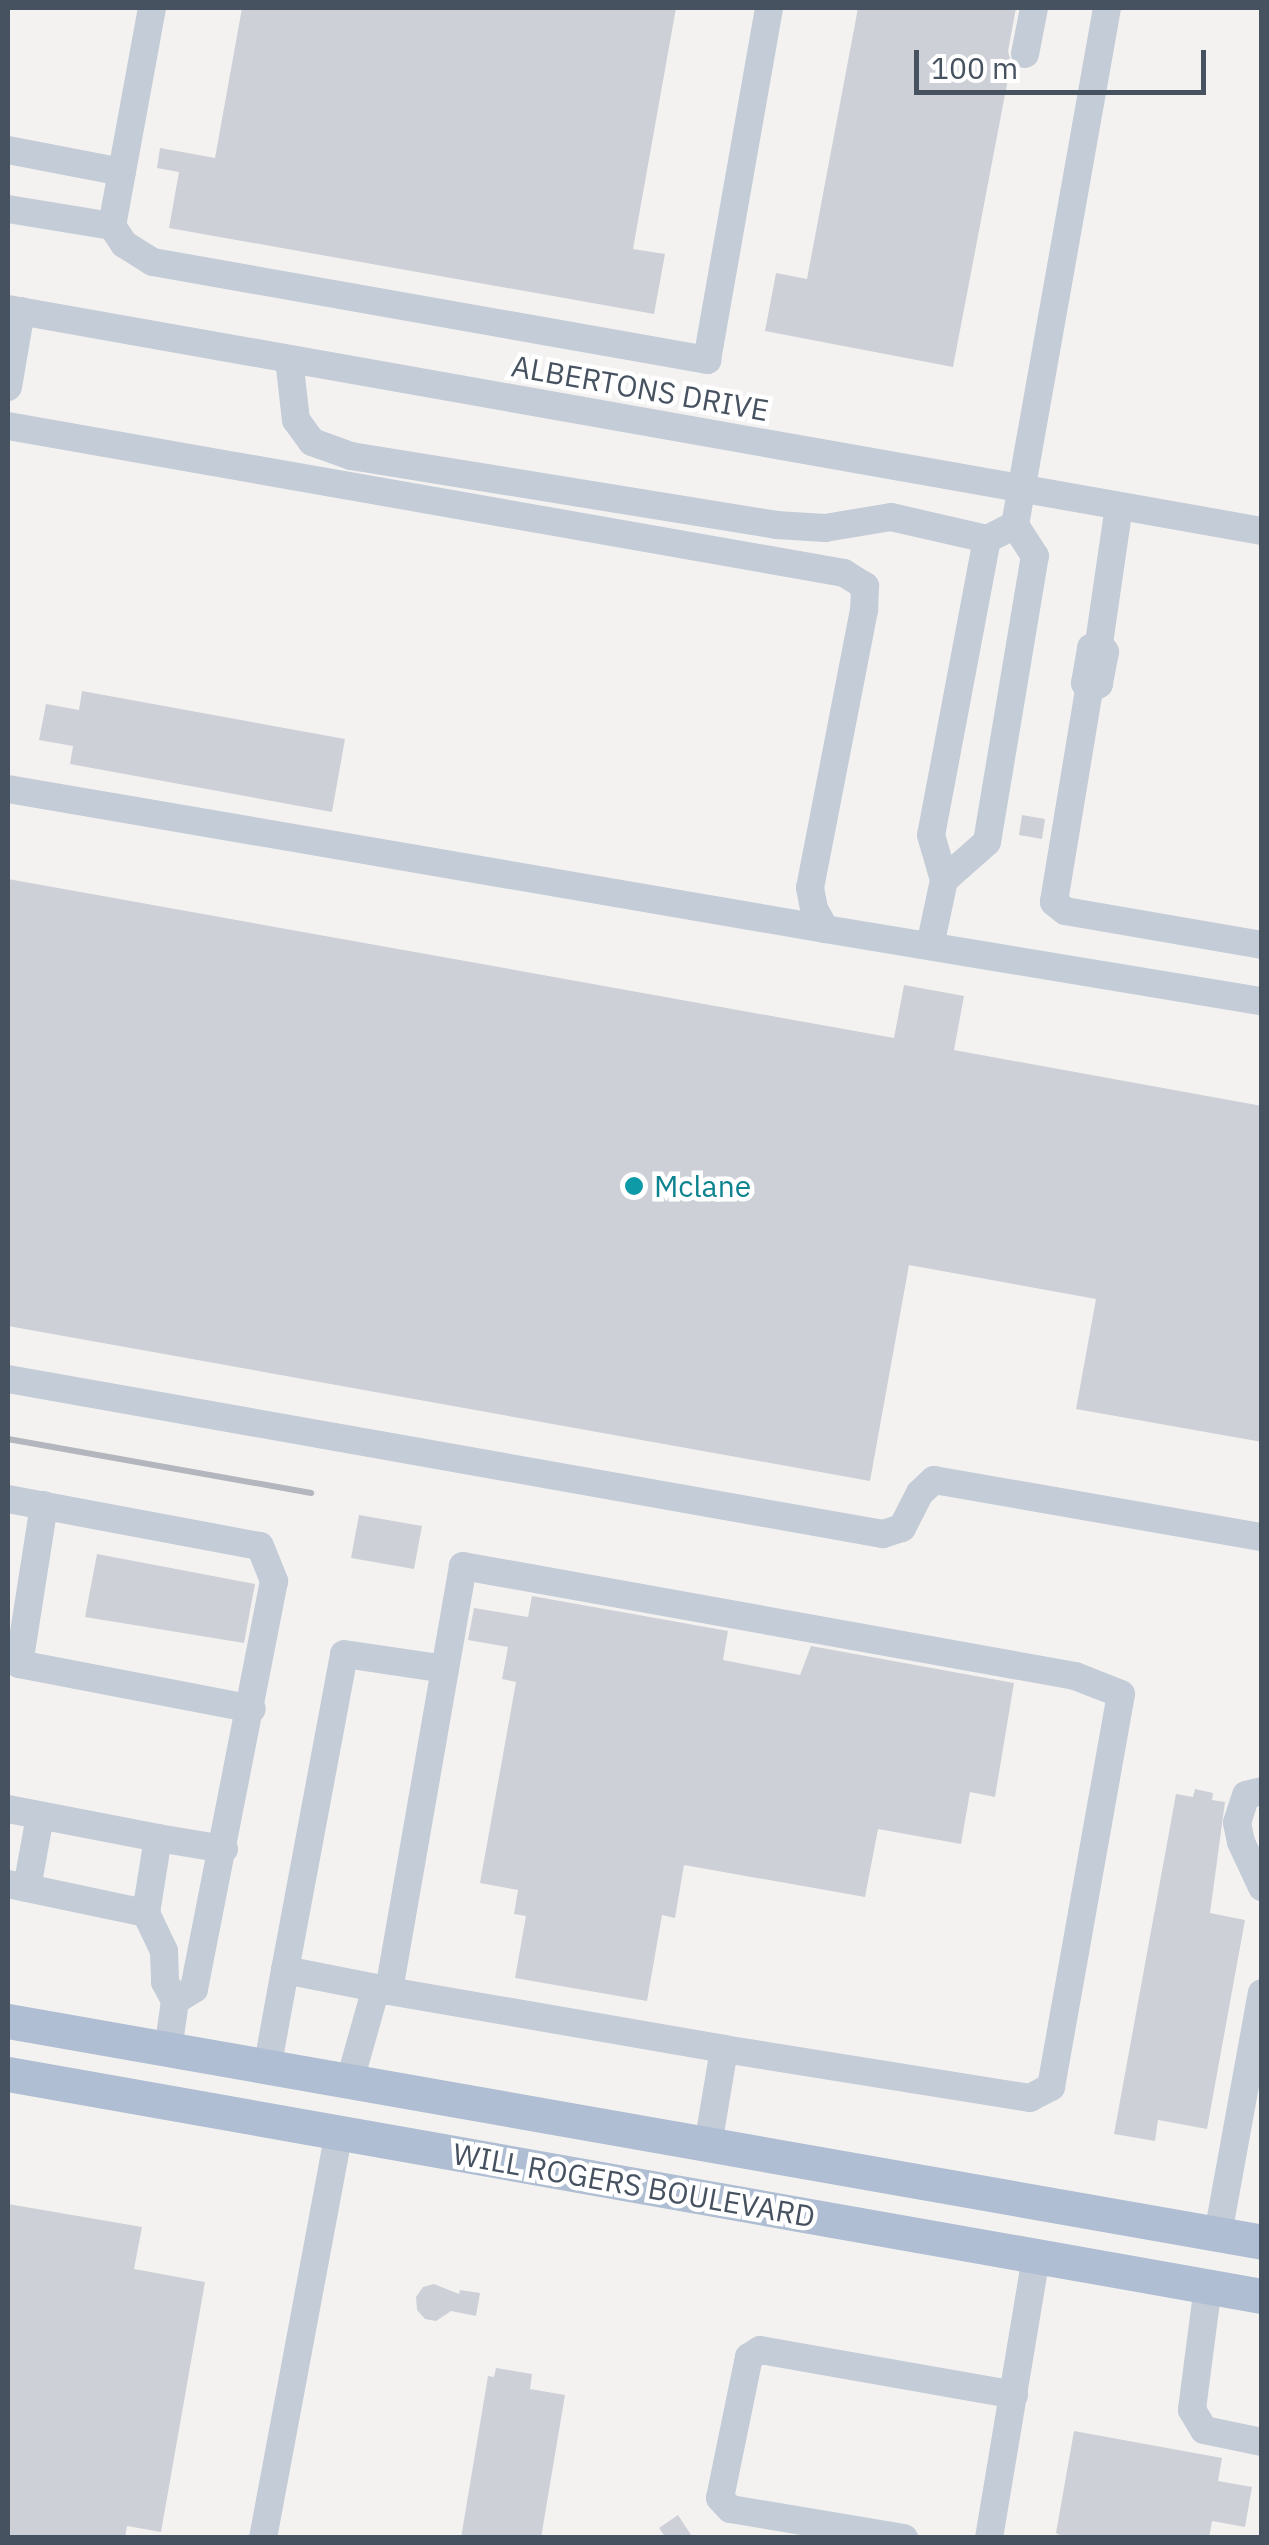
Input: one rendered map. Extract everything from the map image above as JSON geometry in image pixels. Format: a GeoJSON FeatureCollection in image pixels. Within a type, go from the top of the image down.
{"type":"FeatureCollection","features":[{"type":"Feature","properties":{"kind":"main road","name":"WILL ROGERS BOULEVARD"},"geometry":{"type":"LineString","coordinates":[[8,2021],[1262,2242]]}},
{"type":"Feature","properties":{"kind":"main road"},"geometry":{"type":"LineString","coordinates":[[158,2101],[168,2050]]}},
{"type":"Feature","properties":{"kind":"main road","name":"WILL ROGERS BOULEVARD"},"geometry":{"type":"LineString","coordinates":[[8,2074],[1262,2296]]}},
{"type":"Feature","properties":{"kind":"main road"},"geometry":{"type":"LineString","coordinates":[[338,2133],[349,2084]]}},
{"type":"Feature","properties":{"kind":"main road"},"geometry":{"type":"LineString","coordinates":[[700,2196],[708,2146]]}},
{"type":"Feature","properties":{"kind":"main road"},"geometry":{"type":"LineString","coordinates":[[1208,2286],[1218,2234]]}},
{"type":"Feature","properties":{"kind":"street"},"geometry":{"type":"LineString","coordinates":[[152,8],[112,226],[124,244],[153,262],[707,360],[770,8]]}},
{"type":"Feature","properties":{"kind":"street"},"geometry":{"type":"LineString","coordinates":[[1025,54],[1034,8]]}},
{"type":"Feature","properties":{"kind":"street"},"geometry":{"type":"LineString","coordinates":[[944,880],[987,842],[1035,556],[1016,525],[1107,8]]}},
{"type":"Feature","properties":{"kind":"street"},"geometry":{"type":"LineString","coordinates":[[8,150],[122,172]]}},
{"type":"Feature","properties":{"kind":"street"},"geometry":{"type":"LineString","coordinates":[[8,209],[112,226]]}},
{"type":"Feature","properties":{"kind":"street"},"geometry":{"type":"LineString","coordinates":[[8,387],[14,310]]}},
{"type":"Feature","properties":{"kind":"street","name":"ALBERTONS DRIVE"},"geometry":{"type":"LineString","coordinates":[[14,310],[1262,532]]}},
{"type":"Feature","properties":{"kind":"street"},"geometry":{"type":"LineString","coordinates":[[289,359],[296,420],[312,442],[351,456],[776,525],[825,528],[891,518],[987,540],[1016,525]]}},
{"type":"Feature","properties":{"kind":"street"},"geometry":{"type":"LineString","coordinates":[[8,426],[844,573],[854,579],[865,586],[864,610],[810,888],[814,909],[825,929]]}},
{"type":"Feature","properties":{"kind":"street"},"geometry":{"type":"LineString","coordinates":[[1119,506],[1098,643],[1091,648],[1084,683],[1089,690],[1054,902],[1066,910],[1262,945]]}},
{"type":"Feature","properties":{"kind":"street"},"geometry":{"type":"LineString","coordinates":[[930,946],[944,880],[931,835],[987,540]]}},
{"type":"Feature","properties":{"kind":"street"},"geometry":{"type":"LineString","coordinates":[[8,790],[1262,1001]]}},
{"type":"Feature","properties":{"kind":"street"},"geometry":{"type":"LineString","coordinates":[[8,1379],[882,1534],[902,1528],[920,1493],[934,1480],[1262,1537]]}},
{"type":"Feature","properties":{"kind":"street"},"geometry":{"type":"LineString","coordinates":[[8,1499],[260,1546],[274,1581],[252,1709],[194,1989],[176,2001]]}},
{"type":"Feature","properties":{"kind":"street"},"geometry":{"type":"LineString","coordinates":[[44,1504],[19,1664],[252,1709]]}},
{"type":"Feature","properties":{"kind":"street"},"geometry":{"type":"LineString","coordinates":[[286,1970],[383,1989],[724,2049],[1030,2098],[1051,2087],[1121,1694],[1075,1676],[463,1566],[383,1989],[349,2084]]}},
{"type":"Feature","properties":{"kind":"street"},"geometry":{"type":"LineString","coordinates":[[268,2068],[344,1654],[445,1670]]}},
{"type":"Feature","properties":{"kind":"street"},"geometry":{"type":"LineString","coordinates":[[1262,1791],[1246,1795],[1238,1823],[1241,1842],[1262,1888]]}},
{"type":"Feature","properties":{"kind":"street"},"geometry":{"type":"LineString","coordinates":[[8,1809],[224,1849]]}},
{"type":"Feature","properties":{"kind":"street"},"geometry":{"type":"LineString","coordinates":[[40,1816],[17,1886],[146,1912]]}},
{"type":"Feature","properties":{"kind":"street"},"geometry":{"type":"LineString","coordinates":[[158,1838],[146,1912],[164,1951],[165,1982],[176,2001],[168,2050]]}},
{"type":"Feature","properties":{"kind":"street"},"geometry":{"type":"LineString","coordinates":[[1218,2234],[1262,1994]]}},
{"type":"Feature","properties":{"kind":"street"},"geometry":{"type":"LineString","coordinates":[[708,2146],[724,2049]]}},
{"type":"Feature","properties":{"kind":"street"},"geometry":{"type":"LineString","coordinates":[[263,2538],[338,2133]]}},
{"type":"Feature","properties":{"kind":"street"},"geometry":{"type":"LineString","coordinates":[[989,2538],[1036,2256]]}},
{"type":"Feature","properties":{"kind":"street"},"geometry":{"type":"LineString","coordinates":[[1208,2286],[1192,2410],[1204,2430],[1262,2442]]}},
{"type":"Feature","properties":{"kind":"street"},"geometry":{"type":"LineString","coordinates":[[904,2538],[730,2509],[720,2498],[749,2357],[760,2350],[1014,2395]]}},
{"type":"Feature","properties":{"kind":"building"},"geometry":{"type":"Polygon","coordinates":[[[242,8],[676,8],[633,249],[665,254],[654,314],[169,228],[179,172],[157,168],[160,148],[215,158],[242,8]]]}},
{"type":"Feature","properties":{"kind":"building"},"geometry":{"type":"Polygon","coordinates":[[[858,8],[1016,8],[1008,51],[1011,63],[953,367],[765,331],[776,273],[807,279],[858,8]]]}},
{"type":"Feature","properties":{"kind":"building"},"geometry":{"type":"Polygon","coordinates":[[[82,691],[345,739],[332,812],[70,764],[73,746],[39,740],[46,704],[79,710],[82,691]]]}},
{"type":"Feature","properties":{"kind":"building"},"geometry":{"type":"Polygon","coordinates":[[[1022,815],[1045,819],[1042,839],[1019,835],[1022,815]]]}},
{"type":"Feature","properties":{"kind":"building","name":"Mclane"},"geometry":{"type":"Polygon","coordinates":[[[8,879],[894,1038],[904,985],[964,996],[954,1050],[1262,1106],[1262,1442],[1076,1409],[1096,1299],[909,1265],[870,1481],[8,1326],[8,879]]]}},
{"type":"Feature","properties":{"kind":"building"},"geometry":{"type":"Polygon","coordinates":[[[359,1515],[422,1526],[414,1569],[351,1558],[359,1515]]]}},
{"type":"Feature","properties":{"kind":"building"},"geometry":{"type":"Polygon","coordinates":[[[97,1554],[255,1584],[244,1643],[85,1617],[97,1554]]]}},
{"type":"Feature","properties":{"kind":"building"},"geometry":{"type":"Polygon","coordinates":[[[532,1596],[728,1631],[723,1660],[800,1675],[811,1646],[1014,1683],[995,1797],[970,1792],[961,1844],[878,1829],[865,1897],[684,1865],[675,1918],[662,1915],[647,2001],[515,1978],[526,1916],[514,1914],[518,1890],[480,1883],[516,1682],[502,1679],[508,1647],[468,1640],[474,1608],[528,1617],[532,1596]]]}},
{"type":"Feature","properties":{"kind":"building"},"geometry":{"type":"Polygon","coordinates":[[[1195,1789],[1213,1793],[1212,1800],[1225,1802],[1210,1913],[1245,1920],[1207,2129],[1158,2120],[1155,2141],[1114,2134],[1176,1794],[1193,1797],[1195,1789]]]}},
{"type":"Feature","properties":{"kind":"building"},"geometry":{"type":"Polygon","coordinates":[[[8,2204],[142,2227],[134,2269],[205,2282],[161,2532],[127,2526],[125,2538],[8,2538],[8,2204]]]}},
{"type":"Feature","properties":{"kind":"building"},"geometry":{"type":"Polygon","coordinates":[[[434,2284],[459,2294],[460,2290],[480,2293],[476,2316],[451,2311],[436,2321],[425,2319],[417,2310],[416,2297],[423,2287],[434,2284]]]}},
{"type":"Feature","properties":{"kind":"building"},"geometry":{"type":"Polygon","coordinates":[[[496,2368],[532,2374],[530,2389],[565,2395],[541,2538],[461,2538],[488,2376],[494,2377],[496,2368]]]}},
{"type":"Feature","properties":{"kind":"building"},"geometry":{"type":"Polygon","coordinates":[[[1074,2431],[1222,2458],[1218,2481],[1252,2487],[1245,2527],[1212,2521],[1209,2538],[1066,2538],[1056,2533],[1074,2431]]]}},
{"type":"Feature","properties":{"kind":"building"},"geometry":{"type":"Polygon","coordinates":[[[678,2515],[693,2538],[666,2538],[659,2528],[678,2515]]]}},
{"type":"Feature","properties":{"kind":"railway"},"geometry":{"type":"LineString","coordinates":[[8,1439],[311,1493]]}},
{"type":"Feature","properties":{"kind":"place","name":"Mclane"},"geometry":{"type":"Point","coordinates":[634,1186]}}]}
